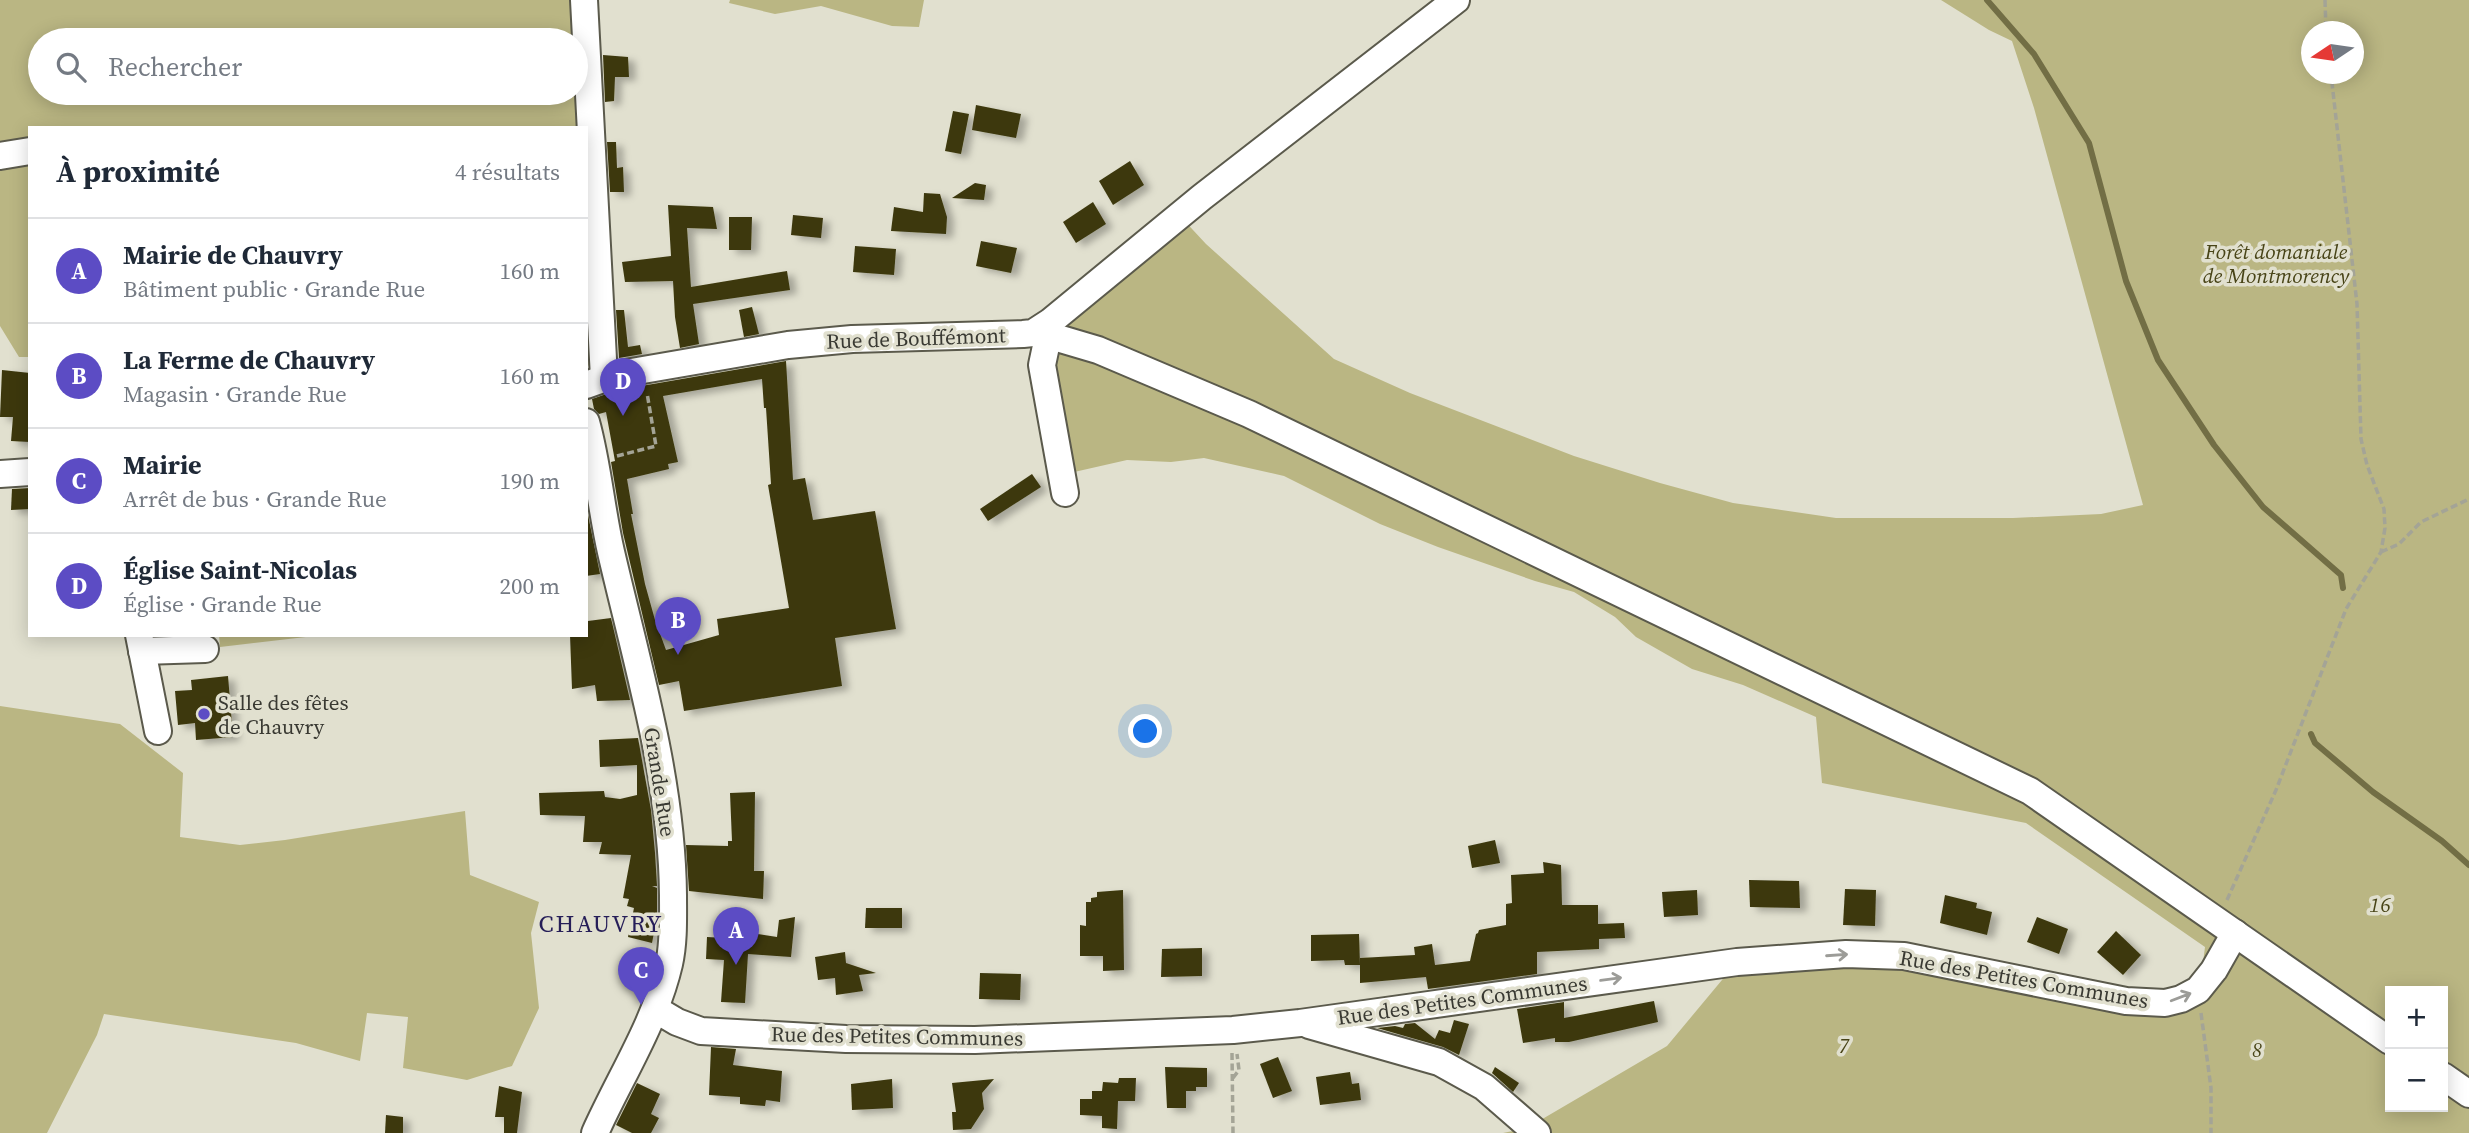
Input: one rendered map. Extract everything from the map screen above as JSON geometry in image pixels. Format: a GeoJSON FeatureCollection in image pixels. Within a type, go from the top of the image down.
{"type":"FeatureCollection","features":[{"type":"Feature","properties":{"kind":"street"},"geometry":{"type":"LineString","coordinates":[[584,0],[585,28]]}},
{"type":"Feature","properties":{"kind":"street","name":"Rue de Bouffémont"},"geometry":{"type":"LineString","coordinates":[[595,381],[788,345],[852,338],[1023,334],[1042,328],[1202,197],[1456,0]]}},
{"type":"Feature","properties":{"kind":"street"},"geometry":{"type":"LineString","coordinates":[[587,105],[588,126]]}},
{"type":"Feature","properties":{"kind":"street"},"geometry":{"type":"LineString","coordinates":[[588,139],[595,381]]}},
{"type":"Feature","properties":{"kind":"street"},"geometry":{"type":"LineString","coordinates":[[0,156],[28,151]]}},
{"type":"Feature","properties":{"kind":"street"},"geometry":{"type":"LineString","coordinates":[[1042,328],[1046,346],[1042,365],[1065,493]]}},
{"type":"Feature","properties":{"kind":"street"},"geometry":{"type":"LineString","coordinates":[[1042,328],[1054,337],[1109,355],[1249,414],[2030,791],[2385,1038]]}},
{"type":"Feature","properties":{"kind":"street","name":"Grande Rue"},"geometry":{"type":"LineString","coordinates":[[588,431],[605,525],[655,745],[667,811],[673,870],[670,962],[656,1009],[595,1133]]}},
{"type":"Feature","properties":{"kind":"street"},"geometry":{"type":"LineString","coordinates":[[0,474],[28,472]]}},
{"type":"Feature","properties":{"kind":"street"},"geometry":{"type":"LineString","coordinates":[[158,731],[141,643],[205,649]]}},
{"type":"Feature","properties":{"kind":"street"},"geometry":{"type":"LineString","coordinates":[[2198,990],[2214,970],[2227,927]]}},
{"type":"Feature","properties":{"kind":"street","name":"Rue des Petites Communes"},"geometry":{"type":"LineString","coordinates":[[656,1009],[677,1022],[701,1031],[846,1039],[975,1040],[1233,1030],[1737,962],[1846,954],[1904,956],[2126,1001],[2165,1003],[2181,999],[2198,990]]}},
{"type":"Feature","properties":{"kind":"street"},"geometry":{"type":"LineString","coordinates":[[1300,1023],[1439,1062],[1484,1087],[1537,1133]]}},
{"type":"Feature","properties":{"kind":"street"},"geometry":{"type":"LineString","coordinates":[[2448,1079],[2469,1094]]}},
{"type":"Feature","properties":{"kind":"path"},"geometry":{"type":"LineString","coordinates":[[2325,0],[2326,21]]}},
{"type":"Feature","properties":{"kind":"path"},"geometry":{"type":"LineString","coordinates":[[2227,927],[2276,790],[2346,609],[2381,552],[2384,509],[2367,465],[2361,439],[2357,304],[2332,84]]}},
{"type":"Feature","properties":{"kind":"path"},"geometry":{"type":"LineString","coordinates":[[595,461],[656,446],[643,371]]}},
{"type":"Feature","properties":{"kind":"path"},"geometry":{"type":"LineString","coordinates":[[2381,552],[2399,544],[2421,522],[2469,499]]}},
{"type":"Feature","properties":{"kind":"path"},"geometry":{"type":"LineString","coordinates":[[2198,990],[2211,1088],[2211,1133]]}},
{"type":"Feature","properties":{"kind":"path"},"geometry":{"type":"LineString","coordinates":[[1233,1051],[1233,1133]]}},
{"type":"Feature","properties":{"kind":"green space"},"geometry":{"type":"Polygon","coordinates":[[[0,0],[584,0],[586,28],[28,28],[28,105],[588,105],[588,74],[603,351],[588,366],[588,126],[28,126],[28,357],[19,357],[0,326],[0,0]]]}},
{"type":"Feature","properties":{"kind":"green space"},"geometry":{"type":"Polygon","coordinates":[[[730,0],[924,0],[919,27],[892,26],[821,6],[775,14],[729,3],[730,0]]]}},
{"type":"Feature","properties":{"kind":"green space"},"geometry":{"type":"Polygon","coordinates":[[[1941,0],[2469,0],[2469,1133],[1503,1133],[1527,1128],[1667,1046],[1737,962],[1846,954],[2167,1010],[2201,978],[2205,947],[2026,823],[1822,783],[1816,717],[1743,685],[1692,669],[1636,637],[1615,617],[1574,592],[1438,547],[1380,524],[1284,476],[1204,458],[1171,462],[1127,460],[1061,475],[1040,333],[1180,216],[1206,244],[1334,359],[1410,393],[1574,456],[1660,483],[1733,503],[1836,518],[2013,518],[2101,514],[2143,505],[2034,108],[2012,41],[1941,0]]]}},
{"type":"Feature","properties":{"kind":"green space"},"geometry":{"type":"Polygon","coordinates":[[[219,637],[306,637],[220,647],[219,637]]]}},
{"type":"Feature","properties":{"kind":"green space"},"geometry":{"type":"Polygon","coordinates":[[[0,706],[120,724],[183,773],[180,837],[240,845],[465,811],[470,875],[539,902],[531,933],[539,1008],[512,1066],[467,1080],[403,1068],[408,1017],[367,1013],[360,1061],[296,1043],[104,1014],[97,1035],[47,1133],[0,1133],[0,706]]]}},
{"type":"Feature","properties":{"kind":"building"},"geometry":{"type":"Polygon","coordinates":[[[603,55],[628,57],[629,77],[615,77],[614,101],[605,102],[603,55]]]}},
{"type":"Feature","properties":{"kind":"building"},"geometry":{"type":"Polygon","coordinates":[[[976,105],[1021,114],[1016,138],[972,130],[976,105]]]}},
{"type":"Feature","properties":{"kind":"building"},"geometry":{"type":"Polygon","coordinates":[[[953,111],[969,114],[961,154],[945,151],[953,111]]]}},
{"type":"Feature","properties":{"kind":"building"},"geometry":{"type":"Polygon","coordinates":[[[607,142],[616,142],[617,168],[623,167],[624,192],[610,192],[607,142]]]}},
{"type":"Feature","properties":{"kind":"building"},"geometry":{"type":"Polygon","coordinates":[[[1130,161],[1144,185],[1113,205],[1099,181],[1130,161]]]}},
{"type":"Feature","properties":{"kind":"building"},"geometry":{"type":"Polygon","coordinates":[[[975,183],[986,185],[984,200],[952,198],[975,183]]]}},
{"type":"Feature","properties":{"kind":"building"},"geometry":{"type":"Polygon","coordinates":[[[924,193],[940,194],[947,217],[946,234],[891,231],[894,207],[923,212],[924,193]]]}},
{"type":"Feature","properties":{"kind":"building"},"geometry":{"type":"Polygon","coordinates":[[[1093,202],[1106,224],[1076,243],[1063,222],[1093,202]]]}},
{"type":"Feature","properties":{"kind":"building"},"geometry":{"type":"Polygon","coordinates":[[[668,205],[713,207],[717,229],[687,228],[691,287],[787,271],[790,290],[693,304],[699,344],[680,348],[673,281],[625,282],[622,262],[671,256],[668,205]]]}},
{"type":"Feature","properties":{"kind":"building"},"geometry":{"type":"Polygon","coordinates":[[[793,215],[823,218],[821,238],[791,235],[793,215]]]}},
{"type":"Feature","properties":{"kind":"building"},"geometry":{"type":"Polygon","coordinates":[[[729,217],[752,217],[751,250],[729,250],[729,217]]]}},
{"type":"Feature","properties":{"kind":"building"},"geometry":{"type":"Polygon","coordinates":[[[981,241],[1017,248],[1011,273],[976,266],[981,241]]]}},
{"type":"Feature","properties":{"kind":"building"},"geometry":{"type":"Polygon","coordinates":[[[855,246],[896,249],[894,275],[853,272],[855,246]]]}},
{"type":"Feature","properties":{"kind":"building"},"geometry":{"type":"Polygon","coordinates":[[[752,307],[759,334],[744,337],[739,310],[752,307]]]}},
{"type":"Feature","properties":{"kind":"building"},"geometry":{"type":"Polygon","coordinates":[[[616,310],[624,310],[628,347],[640,345],[642,354],[619,358],[616,310]]]}},
{"type":"Feature","properties":{"kind":"building"},"geometry":{"type":"Polygon","coordinates":[[[786,361],[793,480],[805,478],[813,520],[875,511],[896,629],[835,638],[842,686],[684,711],[679,681],[659,685],[623,533],[606,412],[599,414],[594,409],[592,399],[618,390],[786,361]],[[762,379],[663,396],[678,462],[668,464],[669,469],[627,479],[645,584],[666,650],[719,635],[717,619],[789,608],[768,485],[771,484],[762,379]]]}},
{"type":"Feature","properties":{"kind":"building"},"geometry":{"type":"Polygon","coordinates":[[[2,370],[28,373],[28,442],[11,441],[13,417],[0,417],[2,370]]]}},
{"type":"Feature","properties":{"kind":"building"},"geometry":{"type":"Polygon","coordinates":[[[1032,474],[1041,487],[988,521],[980,509],[1032,474]]]}},
{"type":"Feature","properties":{"kind":"building"},"geometry":{"type":"Polygon","coordinates":[[[28,488],[28,509],[11,510],[12,489],[28,488]]]}},
{"type":"Feature","properties":{"kind":"building"},"geometry":{"type":"Polygon","coordinates":[[[588,515],[600,574],[588,576],[588,515]]]}},
{"type":"Feature","properties":{"kind":"building"},"geometry":{"type":"Polygon","coordinates":[[[611,618],[630,700],[597,701],[595,685],[572,689],[570,637],[588,637],[588,621],[611,618]]]}},
{"type":"Feature","properties":{"kind":"building","name":"Salle des fêtes de Chauvry"},"geometry":{"type":"Polygon","coordinates":[[[228,676],[233,737],[196,740],[195,723],[178,725],[175,691],[192,690],[191,680],[228,676]]]}},
{"type":"Feature","properties":{"kind":"building"},"geometry":{"type":"Polygon","coordinates":[[[638,738],[651,810],[655,853],[657,886],[652,886],[657,888],[657,917],[652,943],[628,937],[634,908],[627,906],[629,899],[623,898],[631,855],[599,854],[602,842],[583,842],[585,816],[540,815],[539,793],[604,791],[605,797],[620,799],[637,795],[637,765],[600,767],[599,740],[638,738]]]}},
{"type":"Feature","properties":{"kind":"building"},"geometry":{"type":"Polygon","coordinates":[[[755,792],[754,871],[764,871],[763,899],[689,891],[686,845],[728,846],[728,841],[732,841],[730,793],[755,792]]]}},
{"type":"Feature","properties":{"kind":"building"},"geometry":{"type":"Polygon","coordinates":[[[1495,840],[1500,863],[1472,868],[1468,846],[1495,840]]]}},
{"type":"Feature","properties":{"kind":"building"},"geometry":{"type":"Polygon","coordinates":[[[1543,862],[1561,865],[1562,905],[1598,905],[1598,924],[1624,923],[1625,938],[1599,939],[1599,949],[1537,952],[1537,974],[1428,989],[1426,977],[1360,983],[1360,958],[1415,955],[1414,947],[1432,944],[1435,965],[1470,961],[1479,930],[1506,925],[1506,904],[1512,903],[1511,875],[1544,873],[1543,862]]]}},
{"type":"Feature","properties":{"kind":"building"},"geometry":{"type":"Polygon","coordinates":[[[1749,880],[1799,881],[1800,908],[1750,907],[1749,880]]]}},
{"type":"Feature","properties":{"kind":"building"},"geometry":{"type":"Polygon","coordinates":[[[1845,889],[1876,890],[1875,926],[1843,925],[1845,889]]]}},
{"type":"Feature","properties":{"kind":"building"},"geometry":{"type":"Polygon","coordinates":[[[1123,890],[1124,970],[1103,971],[1103,956],[1080,956],[1080,925],[1086,926],[1086,902],[1097,897],[1097,892],[1123,890]]]}},
{"type":"Feature","properties":{"kind":"building"},"geometry":{"type":"Polygon","coordinates":[[[1697,890],[1698,915],[1664,917],[1662,892],[1697,890]]]}},
{"type":"Feature","properties":{"kind":"building"},"geometry":{"type":"Polygon","coordinates":[[[1945,895],[1977,903],[1976,908],[1992,912],[1987,935],[1940,923],[1945,895]]]}},
{"type":"Feature","properties":{"kind":"building"},"geometry":{"type":"Polygon","coordinates":[[[866,908],[902,908],[902,928],[865,928],[866,908]]]}},
{"type":"Feature","properties":{"kind":"building"},"geometry":{"type":"Polygon","coordinates":[[[795,917],[791,957],[748,954],[745,1003],[721,1002],[724,960],[706,959],[707,937],[725,938],[725,935],[741,923],[745,932],[777,937],[779,920],[795,917]]]}},
{"type":"Feature","properties":{"kind":"building"},"geometry":{"type":"Polygon","coordinates":[[[2037,917],[2068,929],[2059,954],[2027,942],[2037,917]]]}},
{"type":"Feature","properties":{"kind":"building"},"geometry":{"type":"Polygon","coordinates":[[[2116,931],[2141,955],[2123,975],[2097,952],[2116,931]]]}},
{"type":"Feature","properties":{"kind":"building"},"geometry":{"type":"Polygon","coordinates":[[[1359,934],[1360,965],[1345,965],[1344,960],[1311,961],[1311,935],[1359,934]]]}},
{"type":"Feature","properties":{"kind":"building"},"geometry":{"type":"Polygon","coordinates":[[[1202,948],[1202,976],[1161,977],[1162,949],[1202,948]]]}},
{"type":"Feature","properties":{"kind":"building"},"geometry":{"type":"Polygon","coordinates":[[[845,952],[846,963],[876,973],[859,975],[863,991],[836,995],[835,978],[818,980],[815,957],[845,952]]]}},
{"type":"Feature","properties":{"kind":"building"},"geometry":{"type":"Polygon","coordinates":[[[980,973],[1021,974],[1020,1000],[979,999],[980,973]]]}},
{"type":"Feature","properties":{"kind":"building"},"geometry":{"type":"Polygon","coordinates":[[[1654,1001],[1658,1022],[1569,1042],[1555,1042],[1555,1038],[1523,1043],[1517,1009],[1564,1002],[1564,1018],[1654,1001]]]}},
{"type":"Feature","properties":{"kind":"building"},"geometry":{"type":"Polygon","coordinates":[[[1454,1020],[1469,1024],[1459,1055],[1443,1047],[1377,1028],[1403,1028],[1405,1024],[1415,1023],[1435,1039],[1439,1030],[1450,1033],[1454,1020]]]}},
{"type":"Feature","properties":{"kind":"building"},"geometry":{"type":"Polygon","coordinates":[[[711,1047],[736,1049],[733,1065],[782,1071],[780,1102],[766,1100],[765,1106],[740,1104],[740,1097],[709,1095],[711,1047]]]}},
{"type":"Feature","properties":{"kind":"building"},"geometry":{"type":"Polygon","coordinates":[[[1278,1057],[1292,1091],[1273,1098],[1260,1064],[1278,1057]]]}},
{"type":"Feature","properties":{"kind":"building"},"geometry":{"type":"Polygon","coordinates":[[[1165,1067],[1207,1068],[1207,1087],[1186,1091],[1186,1108],[1167,1108],[1165,1067]]]}},
{"type":"Feature","properties":{"kind":"building"},"geometry":{"type":"Polygon","coordinates":[[[1495,1067],[1519,1083],[1513,1092],[1492,1073],[1495,1067]]]}},
{"type":"Feature","properties":{"kind":"building"},"geometry":{"type":"Polygon","coordinates":[[[1350,1072],[1352,1084],[1359,1083],[1361,1100],[1320,1105],[1316,1077],[1350,1072]]]}},
{"type":"Feature","properties":{"kind":"building"},"geometry":{"type":"Polygon","coordinates":[[[1119,1078],[1136,1078],[1135,1101],[1118,1101],[1117,1129],[1102,1128],[1102,1116],[1080,1115],[1080,1099],[1092,1099],[1092,1091],[1102,1091],[1103,1082],[1118,1083],[1119,1078]]]}},
{"type":"Feature","properties":{"kind":"building"},"geometry":{"type":"Polygon","coordinates":[[[892,1079],[893,1108],[852,1110],[851,1084],[892,1079]]]}},
{"type":"Feature","properties":{"kind":"building"},"geometry":{"type":"Polygon","coordinates":[[[994,1079],[982,1093],[984,1109],[971,1129],[953,1130],[952,1112],[956,1112],[952,1083],[994,1079]]]}},
{"type":"Feature","properties":{"kind":"building"},"geometry":{"type":"Polygon","coordinates":[[[637,1083],[660,1094],[651,1114],[659,1118],[651,1133],[632,1133],[616,1125],[637,1083]]]}},
{"type":"Feature","properties":{"kind":"building"},"geometry":{"type":"Polygon","coordinates":[[[499,1086],[522,1092],[517,1133],[504,1133],[504,1117],[495,1117],[499,1086]]]}},
{"type":"Feature","properties":{"kind":"building"},"geometry":{"type":"Polygon","coordinates":[[[386,1115],[403,1117],[403,1133],[385,1133],[386,1115]]]}},
{"type":"Feature","properties":{"kind":"waterway"},"geometry":{"type":"LineString","coordinates":[[1987,0],[2034,54],[2089,143],[2126,281],[2158,360],[2214,445],[2263,507],[2341,575],[2343,588]]}},
{"type":"Feature","properties":{"kind":"waterway"},"geometry":{"type":"LineString","coordinates":[[2311,734],[2315,743],[2373,792],[2442,841],[2469,865]]}},
{"type":"Feature","properties":{"kind":"place","name":"Église Saint-Nicolas"},"geometry":{"type":"Point","coordinates":[623,416]}},
{"type":"Feature","properties":{"kind":"place","name":"La Ferme de Chauvry"},"geometry":{"type":"Point","coordinates":[678,655]}},
{"type":"Feature","properties":{"kind":"place","name":"Salle des fêtes de Chauvry"},"geometry":{"type":"Point","coordinates":[204,714]}},
{"type":"Feature","properties":{"kind":"place","name":"Mairie de Chauvry"},"geometry":{"type":"Point","coordinates":[736,965]}},
{"type":"Feature","properties":{"kind":"place","name":"Mairie"},"geometry":{"type":"Point","coordinates":[641,1005]}},
{"type":"Feature","properties":{"kind":"district","name":"CHAUVRY"},"geometry":{"type":"Point","coordinates":[601,923]}},
{"type":"Feature","properties":{"kind":"park label","name":"Forêt domaniale de Montmorency"},"geometry":{"type":"Point","coordinates":[2276,263]}},
{"type":"Feature","properties":{"kind":"park label","name":"16"},"geometry":{"type":"Point","coordinates":[2380,904]}},
{"type":"Feature","properties":{"kind":"park label","name":"7"},"geometry":{"type":"Point","coordinates":[1844,1045]}},
{"type":"Feature","properties":{"kind":"park label","name":"8"},"geometry":{"type":"Point","coordinates":[2257,1049]}}]}
